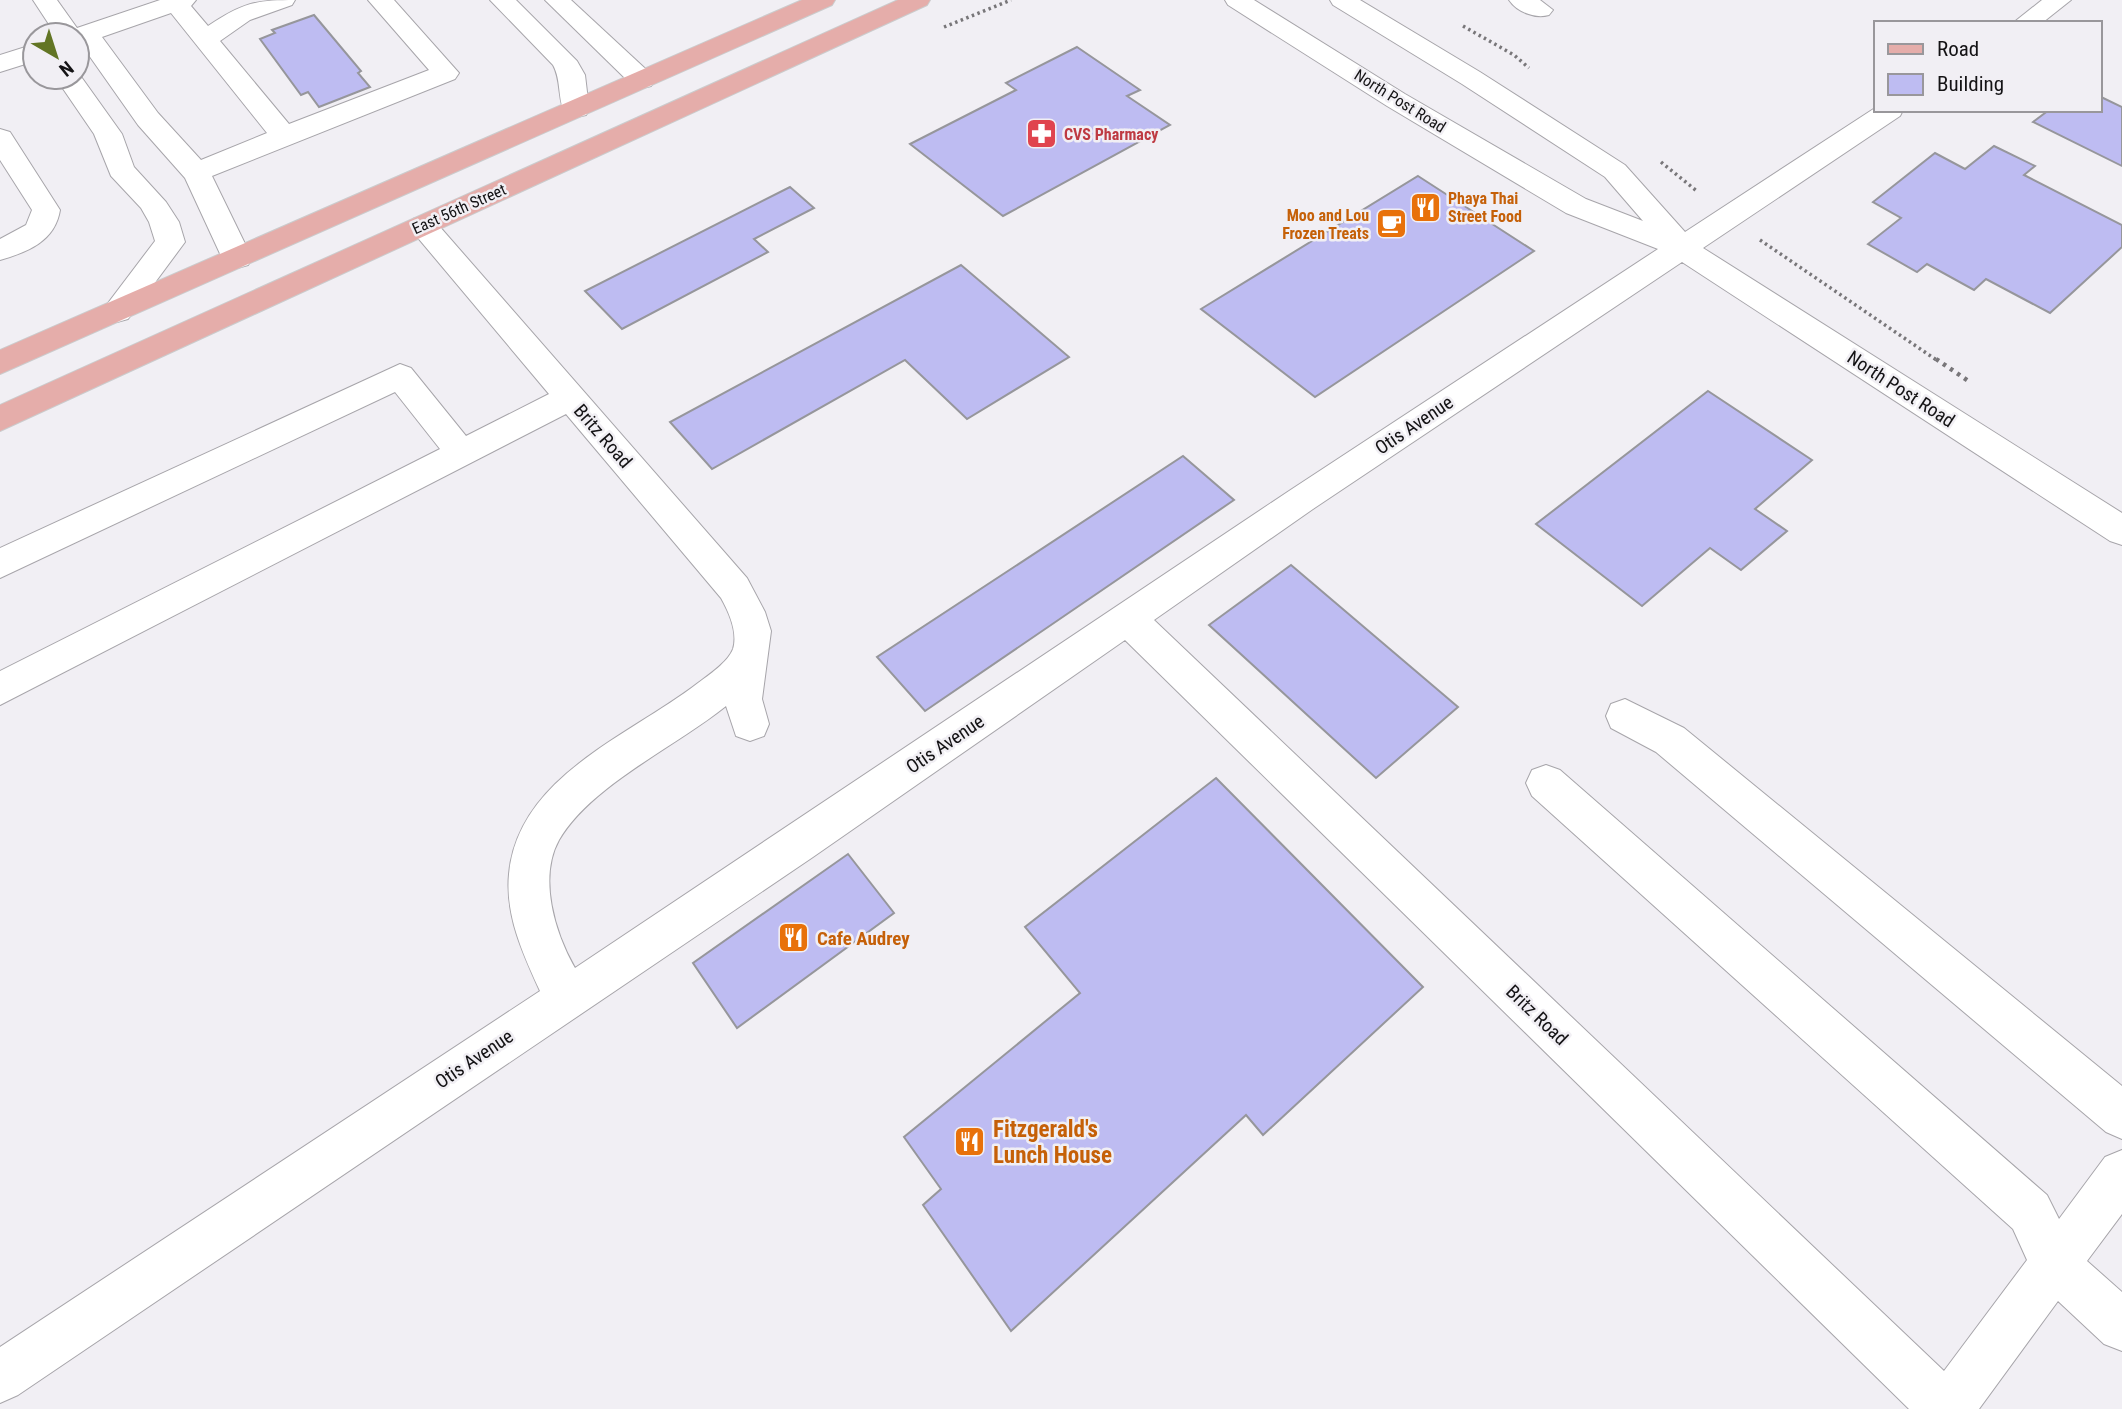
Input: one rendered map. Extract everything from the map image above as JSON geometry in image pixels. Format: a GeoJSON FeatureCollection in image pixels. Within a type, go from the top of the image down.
{"type":"FeatureCollection","features":[{"type":"Feature","properties":{"kind":"main road"},"geometry":{"type":"LineString","coordinates":[[0,363],[823,0]]}},
{"type":"Feature","properties":{"kind":"main road","name":"East 56th Street"},"geometry":{"type":"LineString","coordinates":[[0,419],[918,0]]}},
{"type":"Feature","properties":{"kind":"main road"},"geometry":{"type":"LineString","coordinates":[[422,226],[414,212],[423,201],[542,146],[567,127],[576,109]]}},
{"type":"Feature","properties":{"kind":"main road"},"geometry":{"type":"LineString","coordinates":[[0,396],[34,377],[218,290],[234,277],[237,258]]}},
{"type":"Feature","properties":{"kind":"street"},"geometry":{"type":"LineString","coordinates":[[45,0],[65,21]]}},
{"type":"Feature","properties":{"kind":"street"},"geometry":{"type":"LineString","coordinates":[[206,39],[241,15],[283,0]]}},
{"type":"Feature","properties":{"kind":"street"},"geometry":{"type":"LineString","coordinates":[[196,172],[446,73],[380,0]]}},
{"type":"Feature","properties":{"kind":"street"},"geometry":{"type":"LineString","coordinates":[[502,0],[564,61],[572,75],[576,109]]}},
{"type":"Feature","properties":{"kind":"street"},"geometry":{"type":"LineString","coordinates":[[557,0],[642,80]]}},
{"type":"Feature","properties":{"kind":"street","name":"North Post Road"},"geometry":{"type":"LineString","coordinates":[[1237,0],[1396,100],[1576,206],[1681,247],[2122,531]]}},
{"type":"Feature","properties":{"kind":"street","name":"North Post Road"},"geometry":{"type":"LineString","coordinates":[[1342,0],[1462,72],[1615,171],[1681,247]]}},
{"type":"Feature","properties":{"kind":"street"},"geometry":{"type":"LineString","coordinates":[[2028,21],[2059,0]]}},
{"type":"Feature","properties":{"kind":"street"},"geometry":{"type":"LineString","coordinates":[[91,31],[180,1],[206,39],[284,136]]}},
{"type":"Feature","properties":{"kind":"street"},"geometry":{"type":"LineString","coordinates":[[91,51],[196,172],[237,258]]}},
{"type":"Feature","properties":{"kind":"street"},"geometry":{"type":"LineString","coordinates":[[0,64],[21,57]]}},
{"type":"Feature","properties":{"kind":"street"},"geometry":{"type":"LineString","coordinates":[[78,91],[108,134],[121,170],[152,202],[164,222],[170,242],[117,311]]}},
{"type":"Feature","properties":{"kind":"street","name":"Otis Avenue"},"geometry":{"type":"LineString","coordinates":[[0,1377],[1129,620],[1301,500],[1887,112]]}},
{"type":"Feature","properties":{"kind":"street"},"geometry":{"type":"LineString","coordinates":[[0,138],[46,209],[45,222],[31,238],[0,250]]}},
{"type":"Feature","properties":{"kind":"street","name":"Britz Road"},"geometry":{"type":"LineString","coordinates":[[422,226],[744,602],[751,625],[752,642],[743,699],[751,724]]}},
{"type":"Feature","properties":{"kind":"street"},"geometry":{"type":"LineString","coordinates":[[0,564],[400,376],[462,454]]}},
{"type":"Feature","properties":{"kind":"street"},"geometry":{"type":"LineString","coordinates":[[0,689],[570,398]]}},
{"type":"Feature","properties":{"kind":"street","name":"Britz Road"},"geometry":{"type":"LineString","coordinates":[[1129,620],[1947,1409]]}},
{"type":"Feature","properties":{"kind":"street"},"geometry":{"type":"LineString","coordinates":[[567,997],[551,970],[529,906],[530,871],[542,831],[574,793],[639,744],[702,704],[748,659]]}},
{"type":"Feature","properties":{"kind":"street"},"geometry":{"type":"LineString","coordinates":[[1625,716],[1670,740],[2122,1116]]}},
{"type":"Feature","properties":{"kind":"street"},"geometry":{"type":"LineString","coordinates":[[1546,783],[2030,1212],[2056,1266],[2122,1326]]}},
{"type":"Feature","properties":{"kind":"street"},"geometry":{"type":"LineString","coordinates":[[1947,1409],[2122,1174]]}},
{"type":"Feature","properties":{"kind":"building"},"geometry":{"type":"Polygon","coordinates":[[[314,15],[361,71],[358,73],[370,87],[319,107],[308,92],[301,95],[260,39],[275,33],[272,30],[314,15]]]}},
{"type":"Feature","properties":{"kind":"building","name":"CVS Pharmacy"},"geometry":{"type":"Polygon","coordinates":[[[1077,47],[1140,90],[1127,96],[1170,125],[1003,216],[910,144],[1016,90],[1006,83],[1077,47]]]}},
{"type":"Feature","properties":{"kind":"building"},"geometry":{"type":"Polygon","coordinates":[[[2101,97],[2122,107],[2122,166],[2033,122],[2046,112],[2101,112],[2101,97]]]}},
{"type":"Feature","properties":{"kind":"building"},"geometry":{"type":"Polygon","coordinates":[[[1994,146],[2035,166],[2024,175],[2122,225],[2122,247],[2050,313],[1986,279],[1974,290],[1927,264],[1917,272],[1868,244],[1901,218],[1873,202],[1935,153],[1965,169],[1994,146]]]}},
{"type":"Feature","properties":{"kind":"building"},"geometry":{"type":"Polygon","coordinates":[[[1418,176],[1534,251],[1315,397],[1201,309],[1418,176]]]}},
{"type":"Feature","properties":{"kind":"building"},"geometry":{"type":"Polygon","coordinates":[[[790,187],[814,208],[754,239],[768,252],[622,329],[585,291],[790,187]]]}},
{"type":"Feature","properties":{"kind":"building"},"geometry":{"type":"Polygon","coordinates":[[[961,265],[1069,357],[967,419],[905,360],[712,469],[670,422],[961,265]]]}},
{"type":"Feature","properties":{"kind":"building"},"geometry":{"type":"Polygon","coordinates":[[[1708,391],[1812,460],[1755,509],[1787,531],[1741,570],[1710,548],[1642,606],[1536,524],[1708,391]]]}},
{"type":"Feature","properties":{"kind":"building"},"geometry":{"type":"Polygon","coordinates":[[[1183,456],[1234,500],[925,711],[877,657],[1183,456]]]}},
{"type":"Feature","properties":{"kind":"building"},"geometry":{"type":"Polygon","coordinates":[[[1291,565],[1458,707],[1376,778],[1209,625],[1291,565]]]}},
{"type":"Feature","properties":{"kind":"building"},"geometry":{"type":"Polygon","coordinates":[[[1216,778],[1423,987],[1263,1135],[1246,1115],[1011,1331],[923,1205],[941,1189],[904,1137],[1080,993],[1025,927],[1216,778]]]}},
{"type":"Feature","properties":{"kind":"building","name":"Cafe Audrey"},"geometry":{"type":"Polygon","coordinates":[[[848,854],[894,913],[737,1028],[693,963],[848,854]]]}},
{"type":"Feature","properties":{"kind":"place","name":"CVS Pharmacy"},"geometry":{"type":"Point","coordinates":[1041,134]}},
{"type":"Feature","properties":{"kind":"place","name":"Phaya Thai Street Food"},"geometry":{"type":"Point","coordinates":[1425,207]}},
{"type":"Feature","properties":{"kind":"place","name":"Moo and Lou Frozen Treats"},"geometry":{"type":"Point","coordinates":[1392,224]}},
{"type":"Feature","properties":{"kind":"place","name":"Cafe Audrey"},"geometry":{"type":"Point","coordinates":[794,938]}},
{"type":"Feature","properties":{"kind":"place","name":"Fitzgerald's Lunch House"},"geometry":{"type":"Point","coordinates":[970,1142]}}]}
